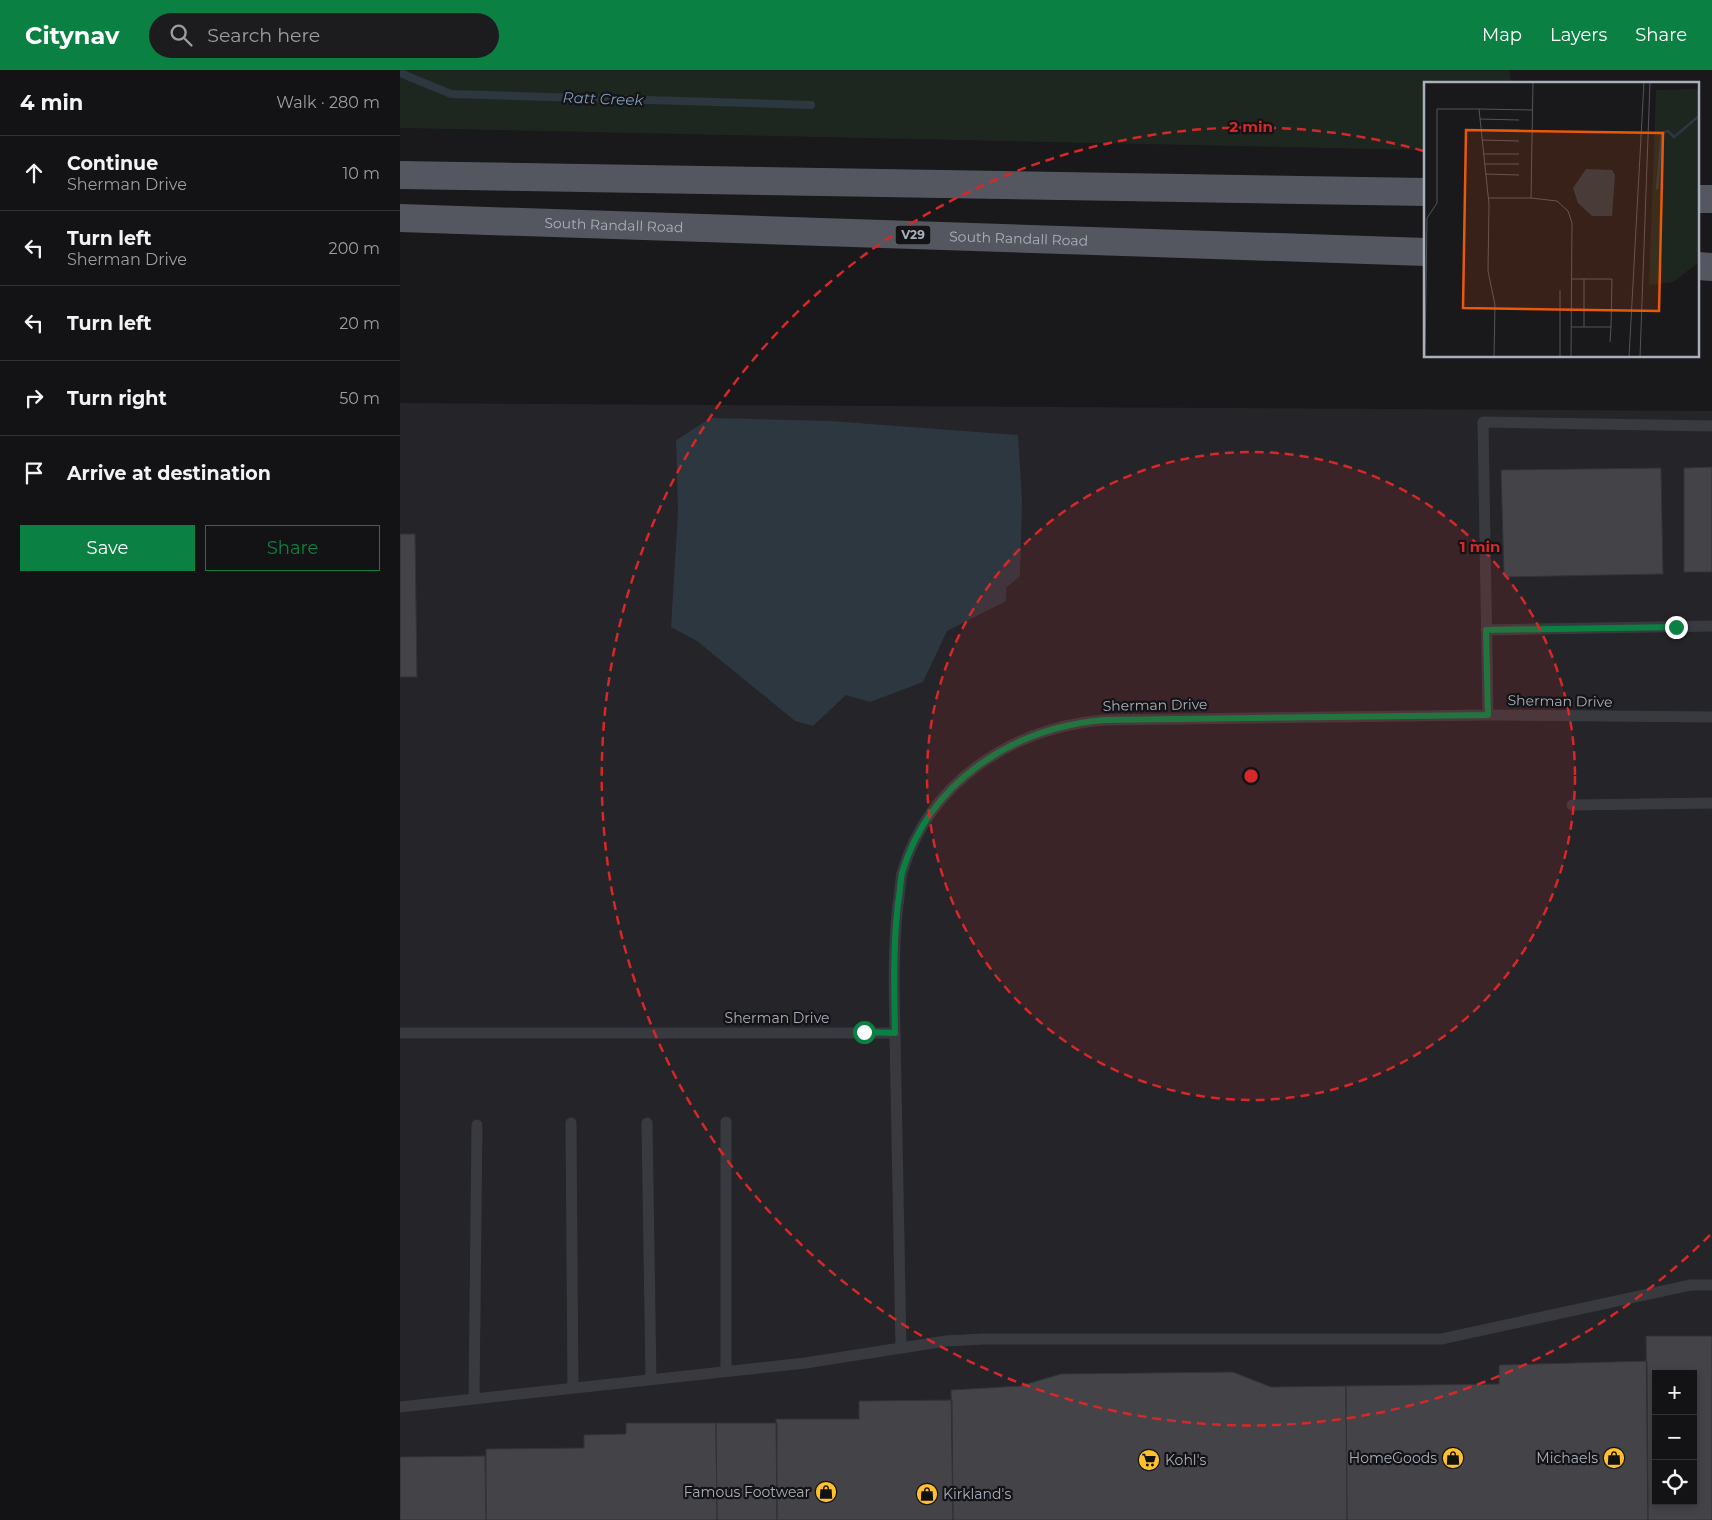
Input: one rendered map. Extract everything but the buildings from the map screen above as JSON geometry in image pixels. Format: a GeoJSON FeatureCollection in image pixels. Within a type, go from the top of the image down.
{"type":"FeatureCollection","features":[{"type":"Feature","properties":{"kind":"main road"},"geometry":{"type":"LineString","coordinates":[[400,175],[1424,192]]}},
{"type":"Feature","properties":{"kind":"main road","name":"South Randall Road"},"geometry":{"type":"LineString","coordinates":[[400,218],[1424,252]]}},
{"type":"Feature","properties":{"kind":"lane"},"geometry":{"type":"LineString","coordinates":[[1488,715],[1483,422],[1712,426]]}},
{"type":"Feature","properties":{"kind":"lane"},"geometry":{"type":"LineString","coordinates":[[1486,630],[1712,626]]}},
{"type":"Feature","properties":{"kind":"lane","name":"Sherman Drive"},"geometry":{"type":"LineString","coordinates":[[400,1033],[895,1033],[894,964],[902,875],[915,838],[936,805],[961,780],[988,758],[1041,732],[1073,722],[1488,715],[1712,717]]}},
{"type":"Feature","properties":{"kind":"lane"},"geometry":{"type":"LineString","coordinates":[[1572,805],[1712,802]]}},
{"type":"Feature","properties":{"kind":"lane"},"geometry":{"type":"LineString","coordinates":[[895,1033],[901,1348]]}},
{"type":"Feature","properties":{"kind":"lane"},"geometry":{"type":"LineString","coordinates":[[726,1122],[726,1371]]}},
{"type":"Feature","properties":{"kind":"lane"},"geometry":{"type":"LineString","coordinates":[[647,1123],[651,1380]]}},
{"type":"Feature","properties":{"kind":"lane"},"geometry":{"type":"LineString","coordinates":[[571,1124],[573,1388]]}},
{"type":"Feature","properties":{"kind":"lane"},"geometry":{"type":"LineString","coordinates":[[474,1399],[477,1125]]}},
{"type":"Feature","properties":{"kind":"lane"},"geometry":{"type":"LineString","coordinates":[[400,1407],[806,1363],[901,1348],[984,1339],[1441,1339],[1682,1287],[1712,1285]]}},
{"type":"Feature","properties":{"kind":"shaded area"},"geometry":{"type":"Polygon","coordinates":[[[400,70],[1509,70],[1511,82],[1424,82],[1424,150],[400,128],[400,70]]]}},
{"type":"Feature","properties":{"kind":"shaded area"},"geometry":{"type":"Polygon","coordinates":[[[400,403],[1712,411],[1712,1520],[400,1520],[400,403]]]}},
{"type":"Feature","properties":{"kind":"shaded area"},"geometry":{"type":"Polygon","coordinates":[[[711,418],[830,421],[1018,435],[1022,500],[1020,576],[1006,588],[1006,601],[947,631],[923,682],[870,702],[846,695],[813,726],[795,721],[697,641],[671,627],[678,512],[676,440],[711,418]]]}},
{"type":"Feature","properties":{"kind":"waterway","name":"Ratt Creek"},"geometry":{"type":"LineString","coordinates":[[400,73],[451,94],[811,105]]}},
{"type":"Feature","properties":{"kind":"place","name":"HomeGoods"},"geometry":{"type":"Point","coordinates":[1453,1458]}},
{"type":"Feature","properties":{"kind":"place","name":"Michaels"},"geometry":{"type":"Point","coordinates":[1614,1458]}},
{"type":"Feature","properties":{"kind":"place","name":"Kohl's"},"geometry":{"type":"Point","coordinates":[1149,1460]}},
{"type":"Feature","properties":{"kind":"place","name":"Famous Footwear"},"geometry":{"type":"Point","coordinates":[826,1492]}},
{"type":"Feature","properties":{"kind":"place","name":"Kirkland's"},"geometry":{"type":"Point","coordinates":[927,1494]}},
{"type":"Feature","properties":{"kind":"route"},"geometry":{"type":"LineString","coordinates":[[864,1032],[895,1033],[894,964],[896,925],[902,875],[915,838],[936,805],[961,780],[988,758],[1014,743],[1073,722],[1104,720],[1488,715],[1486,630],[1676,627]]}}]}
